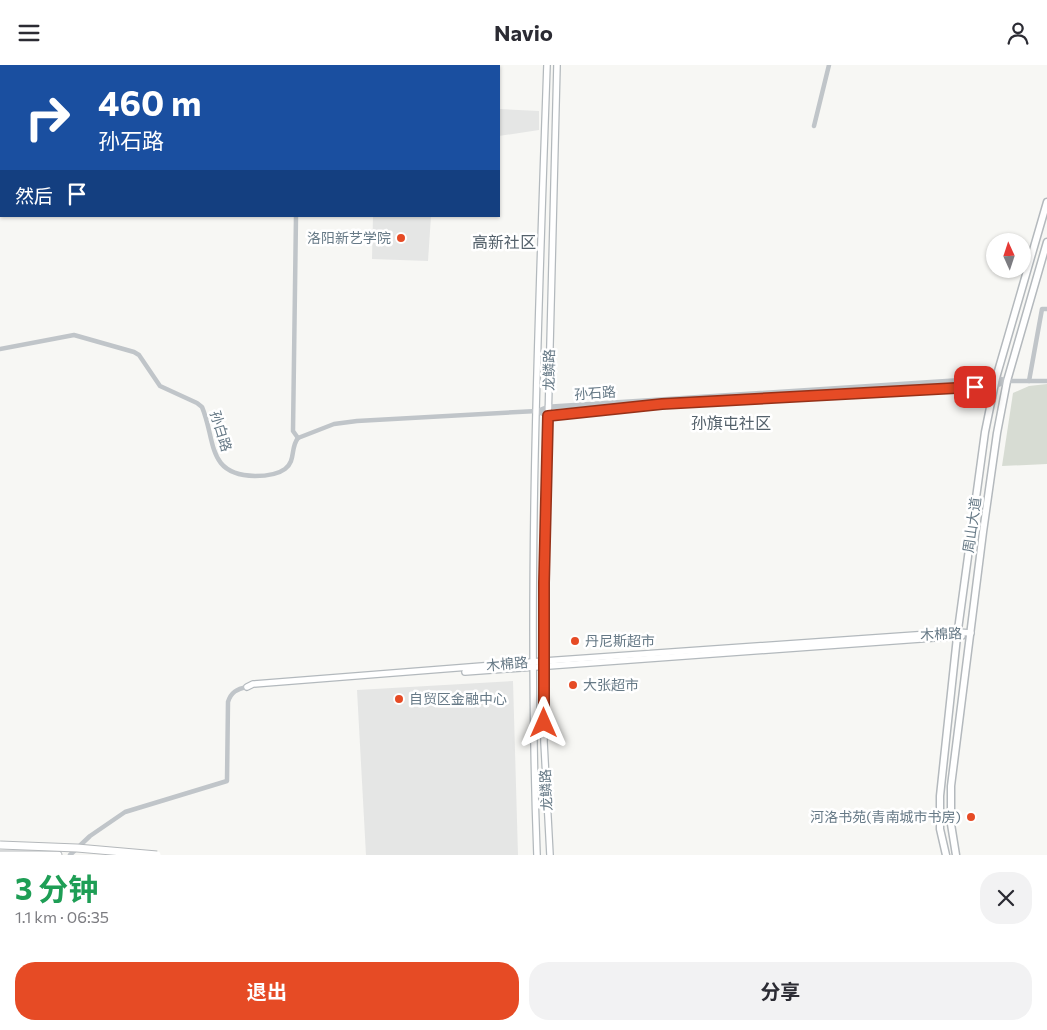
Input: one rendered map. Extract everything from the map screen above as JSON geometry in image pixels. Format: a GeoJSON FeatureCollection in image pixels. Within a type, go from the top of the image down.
{"type":"FeatureCollection","features":[{"type":"Feature","properties":{"kind":"highway"},"geometry":{"type":"LineString","coordinates":[[0,845],[50,846],[157,855]]}},
{"type":"Feature","properties":{"kind":"highway"},"geometry":{"type":"LineString","coordinates":[[0,855],[58,855]]}},
{"type":"Feature","properties":{"kind":"main road","name":"龙鳞路"},"geometry":{"type":"LineString","coordinates":[[537,855],[533,744],[533,665],[537,411],[547,65]]}},
{"type":"Feature","properties":{"kind":"main road","name":"龙鳞路"},"geometry":{"type":"LineString","coordinates":[[550,855],[544,742],[544,574],[557,65]]}},
{"type":"Feature","properties":{"kind":"main road","name":"周山大道"},"geometry":{"type":"LineString","coordinates":[[945,855],[940,823],[940,796],[958,634],[985,432],[996,378],[1047,202]]}},
{"type":"Feature","properties":{"kind":"main road","name":"周山大道"},"geometry":{"type":"LineString","coordinates":[[956,855],[952,833],[951,786],[994,451],[1007,381],[1047,242]]}},
{"type":"Feature","properties":{"kind":"main road","name":"木棉路"},"geometry":{"type":"LineString","coordinates":[[247,687],[253,684],[971,633]]}},
{"type":"Feature","properties":{"kind":"main road"},"geometry":{"type":"LineString","coordinates":[[952,833],[962,855]]}},
{"type":"Feature","properties":{"kind":"street"},"geometry":{"type":"LineString","coordinates":[[814,126],[829,65]]}},
{"type":"Feature","properties":{"kind":"street"},"geometry":{"type":"LineString","coordinates":[[296,217],[293,431],[298,438],[334,424],[357,421],[537,411],[548,416]]}},
{"type":"Feature","properties":{"kind":"street"},"geometry":{"type":"LineString","coordinates":[[1028,381],[1042,309],[1047,309]]}},
{"type":"Feature","properties":{"kind":"street","name":"孙白路"},"geometry":{"type":"LineString","coordinates":[[0,349],[74,335],[134,352],[139,355],[160,386],[202,407],[215,455],[220,463],[238,473],[263,476],[285,469],[293,460],[295,442],[298,438]]}},
{"type":"Feature","properties":{"kind":"street","name":"孙石路"},"geometry":{"type":"LineString","coordinates":[[537,411],[548,407],[996,378],[1007,381],[1047,381]]}},
{"type":"Feature","properties":{"kind":"street","name":"孙石路"},"geometry":{"type":"LineString","coordinates":[[548,416],[662,404],[995,386],[1007,381]]}},
{"type":"Feature","properties":{"kind":"street"},"geometry":{"type":"LineString","coordinates":[[70,855],[90,836],[125,812],[227,781],[228,702],[234,691],[247,687]]}},
{"type":"Feature","properties":{"kind":"shaded area"},"geometry":{"type":"Polygon","coordinates":[[[500,109],[539,111],[539,130],[500,136],[500,109]]]}},
{"type":"Feature","properties":{"kind":"shaded area","name":"洛阳新艺学院"},"geometry":{"type":"Polygon","coordinates":[[[373,217],[431,217],[428,261],[372,259],[373,217]]]}},
{"type":"Feature","properties":{"kind":"shaded area"},"geometry":{"type":"Polygon","coordinates":[[[1047,384],[1047,464],[1002,466],[1013,393],[1029,386],[1047,384]]]}},
{"type":"Feature","properties":{"kind":"shaded area"},"geometry":{"type":"Polygon","coordinates":[[[513,681],[518,855],[366,855],[357,690],[513,681]]]}},
{"type":"Feature","properties":{"kind":"place","name":"洛阳新艺学院"},"geometry":{"type":"Point","coordinates":[401,238]}},
{"type":"Feature","properties":{"kind":"place","name":"丹尼斯超市"},"geometry":{"type":"Point","coordinates":[575,641]}},
{"type":"Feature","properties":{"kind":"place","name":"大张超市"},"geometry":{"type":"Point","coordinates":[573,685]}},
{"type":"Feature","properties":{"kind":"place","name":"自贸区金融中心"},"geometry":{"type":"Point","coordinates":[399,699]}},
{"type":"Feature","properties":{"kind":"place","name":"河洛书苑(青南城市书房)"},"geometry":{"type":"Point","coordinates":[971,817]}},
{"type":"Feature","properties":{"kind":"district","name":"高新社区"},"geometry":{"type":"Point","coordinates":[504,242]}},
{"type":"Feature","properties":{"kind":"district","name":"孙旗屯社区"},"geometry":{"type":"Point","coordinates":[731,423]}},
{"type":"Feature","properties":{"kind":"route"},"geometry":{"type":"LineString","coordinates":[[544,723],[544,583],[548,416],[662,404],[975,387]]}}]}
